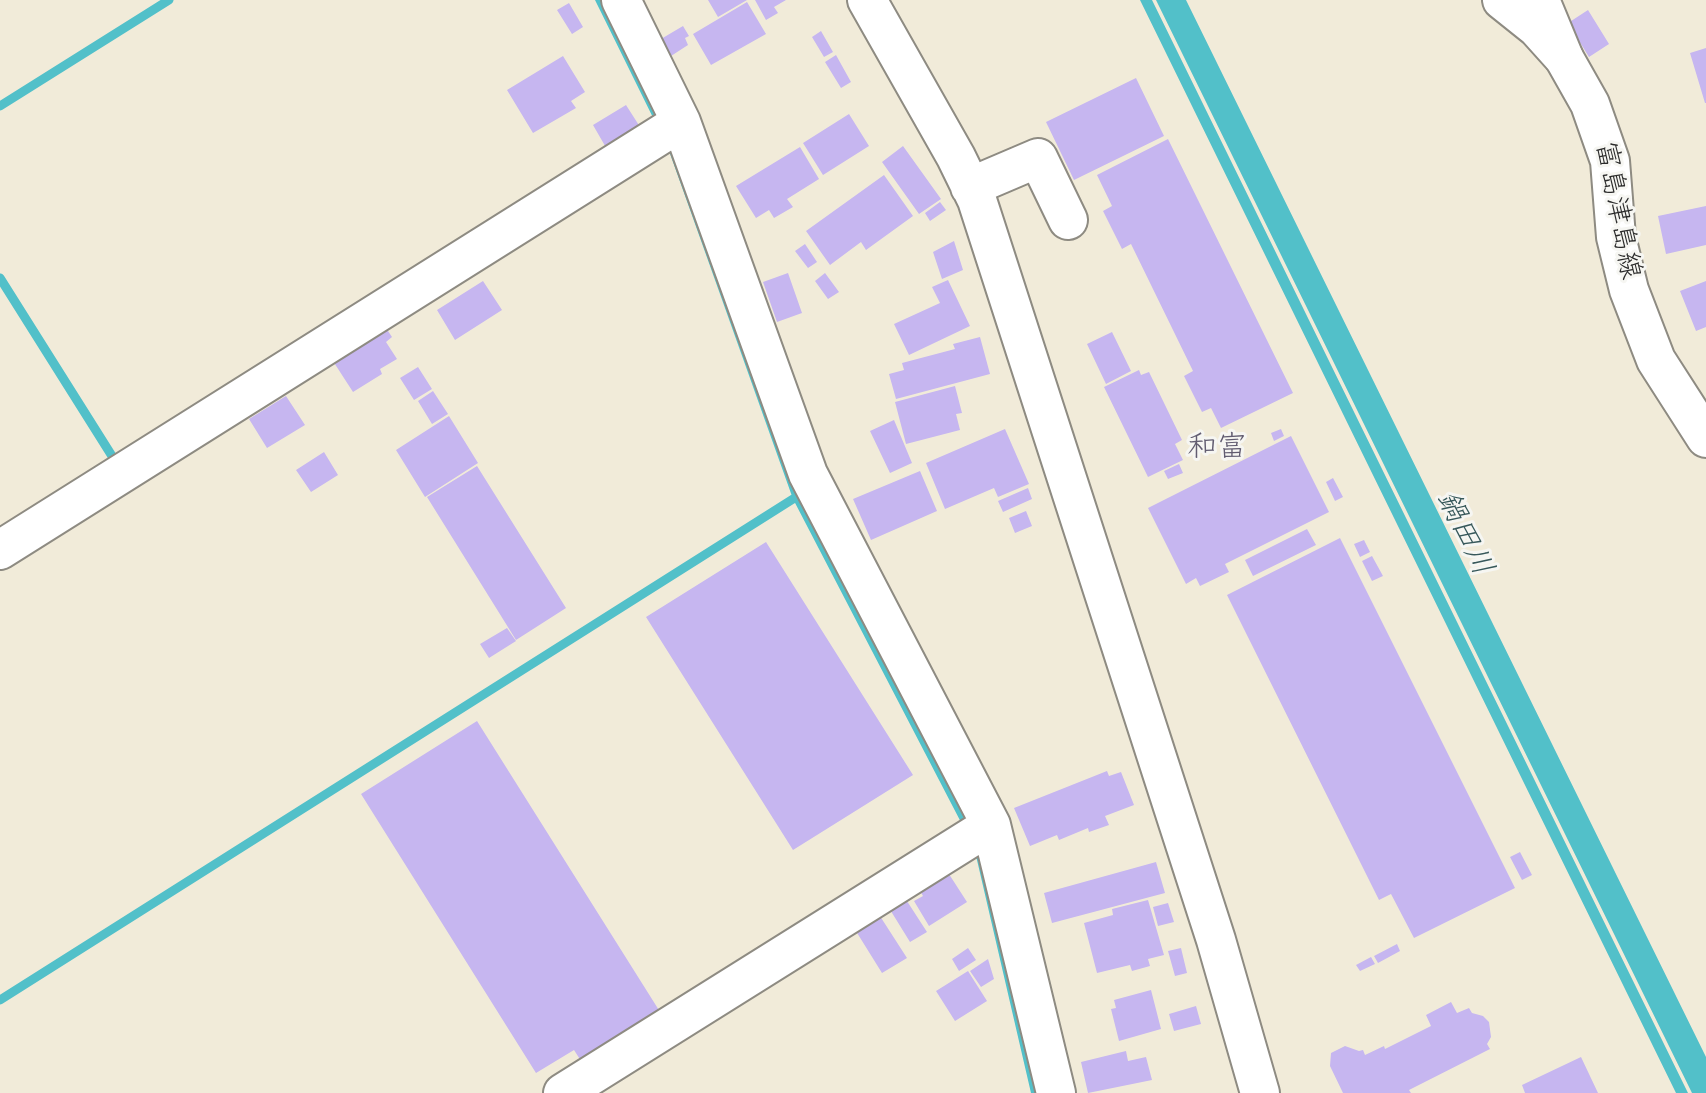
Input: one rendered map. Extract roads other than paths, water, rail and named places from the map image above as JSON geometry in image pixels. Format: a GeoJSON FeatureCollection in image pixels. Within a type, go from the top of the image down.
{"type":"FeatureCollection","features":[{"type":"Feature","properties":{"kind":"street"},"geometry":{"type":"LineString","coordinates":[[621,0],[808,474],[979,833],[1056,1093]]}},
{"type":"Feature","properties":{"kind":"street"},"geometry":{"type":"LineString","coordinates":[[867,0],[970,187],[1072,487],[1216,940],[1260,1093]]}},
{"type":"Feature","properties":{"kind":"street","name":"富島津島線"},"geometry":{"type":"LineString","coordinates":[[1502,0],[1537,28],[1564,58],[1590,104],[1610,161],[1616,237],[1629,290],[1656,360],[1706,438]]}},
{"type":"Feature","properties":{"kind":"street"},"geometry":{"type":"LineString","coordinates":[[1540,0],[1564,58]]}},
{"type":"Feature","properties":{"kind":"street"},"geometry":{"type":"LineString","coordinates":[[0,550],[670,129]]}},
{"type":"Feature","properties":{"kind":"street"},"geometry":{"type":"LineString","coordinates":[[970,187],[1038,158],[1068,220]]}},
{"type":"Feature","properties":{"kind":"street"},"geometry":{"type":"LineString","coordinates":[[563,1093],[979,833]]}},
{"type":"Feature","properties":{"kind":"water"},"geometry":{"type":"Polygon","coordinates":[[[595,0],[604,0],[660,110],[969,816],[1039,1093],[1031,1093],[977,860],[965,830],[793,499],[668,148],[595,0]]]}},
{"type":"Feature","properties":{"kind":"water"},"geometry":{"type":"Polygon","coordinates":[[[1140,0],[1152,0],[1688,1093],[1676,1093],[1140,0]]]}},
{"type":"Feature","properties":{"kind":"water"},"geometry":{"type":"Polygon","coordinates":[[[1156,0],[1186,0],[1706,1057],[1706,1093],[1692,1093],[1156,0]]]}},
{"type":"Feature","properties":{"kind":"waterway"},"geometry":{"type":"LineString","coordinates":[[0,106],[169,0]]}},
{"type":"Feature","properties":{"kind":"waterway"},"geometry":{"type":"LineString","coordinates":[[0,278],[112,456]]}},
{"type":"Feature","properties":{"kind":"waterway"},"geometry":{"type":"LineString","coordinates":[[0,1000],[793,499]]}},
{"type":"Feature","properties":{"kind":"district","name":"和富"},"geometry":{"type":"Point","coordinates":[1217,452]}},
{"type":"Feature","properties":{"kind":"water label","name":"鍋田川"},"geometry":{"type":"Point","coordinates":[1461,535]}}]}
